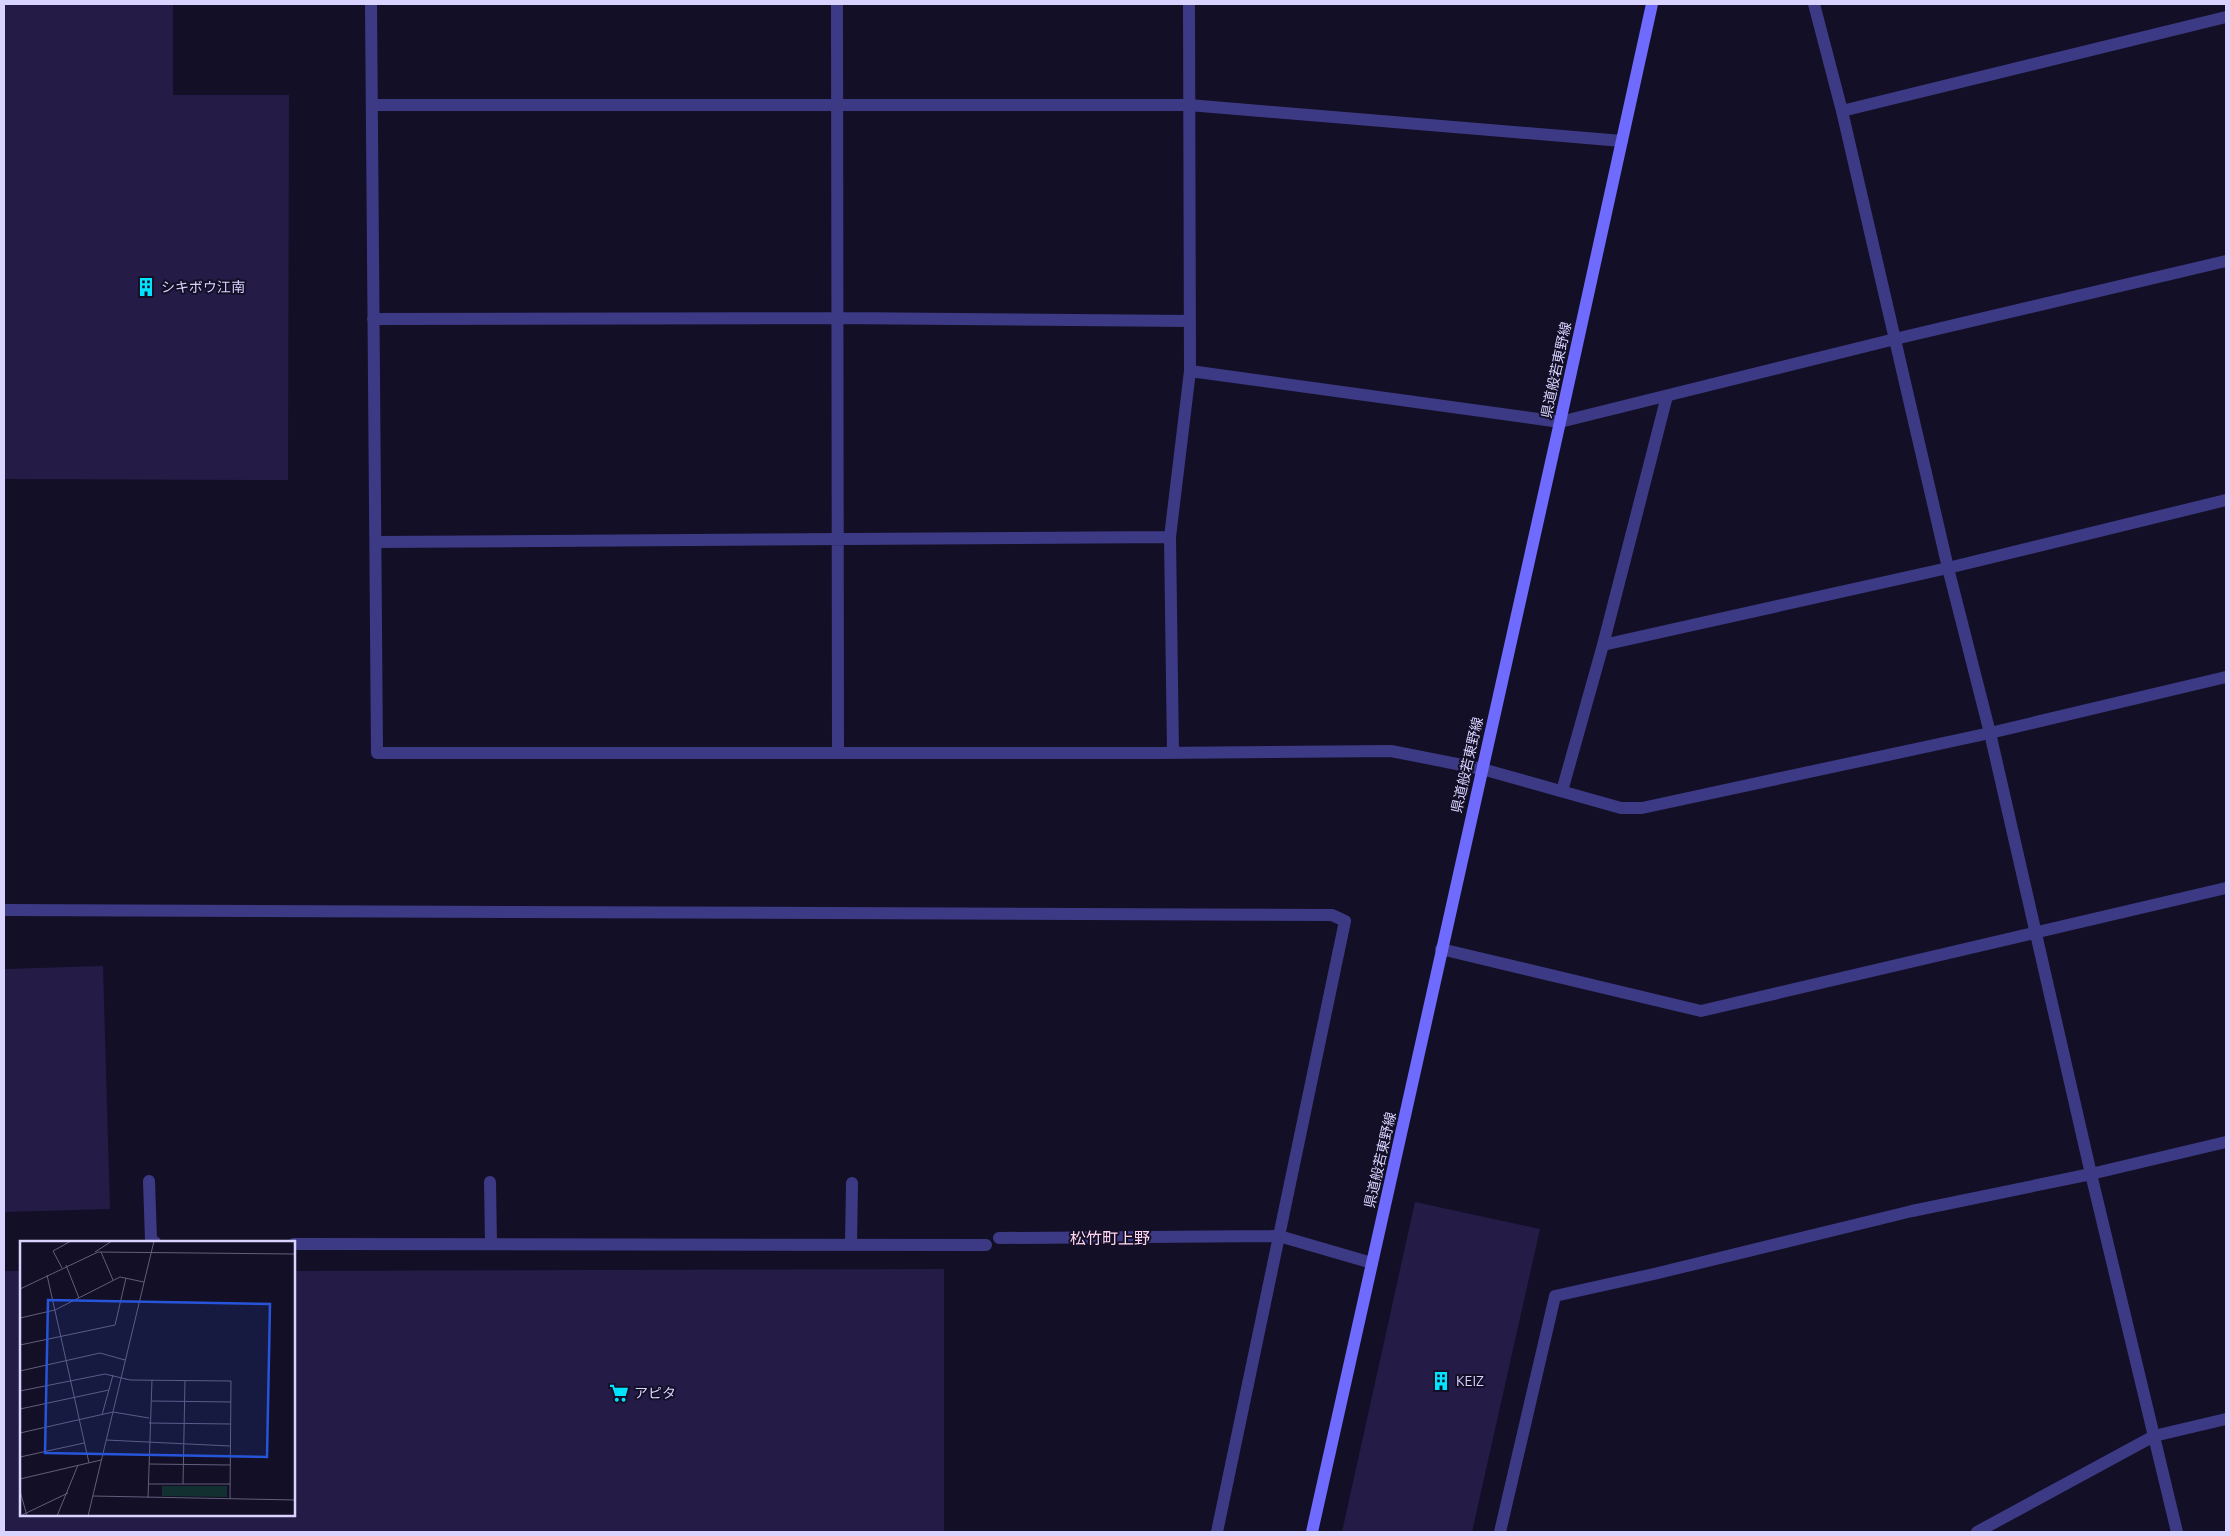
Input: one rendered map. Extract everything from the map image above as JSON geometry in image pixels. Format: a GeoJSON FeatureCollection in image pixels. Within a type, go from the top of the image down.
{"type":"FeatureCollection","features":[{"type":"Feature","properties":{"kind":"main road","name":"県道般若東野線"},"geometry":{"type":"LineString","coordinates":[[1312,1532],[1652,4]]}},
{"type":"Feature","properties":{"kind":"street"},"geometry":{"type":"LineString","coordinates":[[371,4],[377,753],[1173,753],[1391,751],[1482,769],[1621,808],[1642,808],[1990,733],[2226,677]]}},
{"type":"Feature","properties":{"kind":"street"},"geometry":{"type":"LineString","coordinates":[[837,4],[838,753]]}},
{"type":"Feature","properties":{"kind":"street"},"geometry":{"type":"LineString","coordinates":[[1173,753],[1170,538],[1190,371],[1189,4]]}},
{"type":"Feature","properties":{"kind":"street"},"geometry":{"type":"LineString","coordinates":[[1814,4],[1842,111],[1948,568],[1990,733],[2090,1174],[2177,1532]]}},
{"type":"Feature","properties":{"kind":"street"},"geometry":{"type":"LineString","coordinates":[[1842,111],[2226,17]]}},
{"type":"Feature","properties":{"kind":"street"},"geometry":{"type":"LineString","coordinates":[[372,105],[1189,105],[1622,141]]}},
{"type":"Feature","properties":{"kind":"street"},"geometry":{"type":"LineString","coordinates":[[1190,371],[1560,422],[1895,339],[2226,261]]}},
{"type":"Feature","properties":{"kind":"street"},"geometry":{"type":"LineString","coordinates":[[373,319],[837,318],[1190,321]]}},
{"type":"Feature","properties":{"kind":"street"},"geometry":{"type":"LineString","coordinates":[[1562,791],[1604,644],[1667,396]]}},
{"type":"Feature","properties":{"kind":"street"},"geometry":{"type":"LineString","coordinates":[[1604,644],[1948,568],[2226,500]]}},
{"type":"Feature","properties":{"kind":"street"},"geometry":{"type":"LineString","coordinates":[[376,542],[837,538],[1170,538]]}},
{"type":"Feature","properties":{"kind":"street"},"geometry":{"type":"LineString","coordinates":[[1442,949],[1701,1011],[2226,888]]}},
{"type":"Feature","properties":{"kind":"street"},"geometry":{"type":"LineString","coordinates":[[4,910],[1332,915],[1344,921],[1217,1532]]}},
{"type":"Feature","properties":{"kind":"street"},"geometry":{"type":"LineString","coordinates":[[1500,1532],[1555,1296],[1663,1272],[1912,1211],[2090,1174],[2226,1142]]}},
{"type":"Feature","properties":{"kind":"street"},"geometry":{"type":"LineString","coordinates":[[149,1181],[151,1240],[153,1241]]}},
{"type":"Feature","properties":{"kind":"street"},"geometry":{"type":"LineString","coordinates":[[490,1182],[491,1244]]}},
{"type":"Feature","properties":{"kind":"street"},"geometry":{"type":"LineString","coordinates":[[851,1245],[852,1183]]}},
{"type":"Feature","properties":{"kind":"street"},"geometry":{"type":"LineString","coordinates":[[999,1238],[1279,1236],[1372,1263]]}},
{"type":"Feature","properties":{"kind":"street"},"geometry":{"type":"LineString","coordinates":[[295,1244],[986,1245]]}},
{"type":"Feature","properties":{"kind":"street"},"geometry":{"type":"LineString","coordinates":[[1977,1532],[2154,1436],[2226,1419]]}},
{"type":"Feature","properties":{"kind":"building","name":"シキボウ江南"},"geometry":{"type":"Polygon","coordinates":[[[4,4],[173,4],[173,95],[289,95],[288,480],[4,479],[4,4]]]}},
{"type":"Feature","properties":{"kind":"building"},"geometry":{"type":"Polygon","coordinates":[[[103,966],[110,1209],[4,1212],[4,969],[103,966]]]}},
{"type":"Feature","properties":{"kind":"building","name":"KEIZ"},"geometry":{"type":"Polygon","coordinates":[[[1415,1202],[1540,1229],[1472,1532],[1342,1532],[1415,1202]]]}},
{"type":"Feature","properties":{"kind":"building","name":"アピタ"},"geometry":{"type":"Polygon","coordinates":[[[944,1269],[944,1532],[4,1532],[4,1271],[20,1271],[20,1516],[295,1516],[295,1271],[944,1269]]]}},
{"type":"Feature","properties":{"kind":"place","name":"シキボウ江南"},"geometry":{"type":"Point","coordinates":[146,287]}},
{"type":"Feature","properties":{"kind":"place","name":"KEIZ"},"geometry":{"type":"Point","coordinates":[1441,1381]}},
{"type":"Feature","properties":{"kind":"place","name":"アピタ"},"geometry":{"type":"Point","coordinates":[619,1393]}},
{"type":"Feature","properties":{"kind":"district","name":"松竹町上野"},"geometry":{"type":"Point","coordinates":[1110,1238]}}]}
